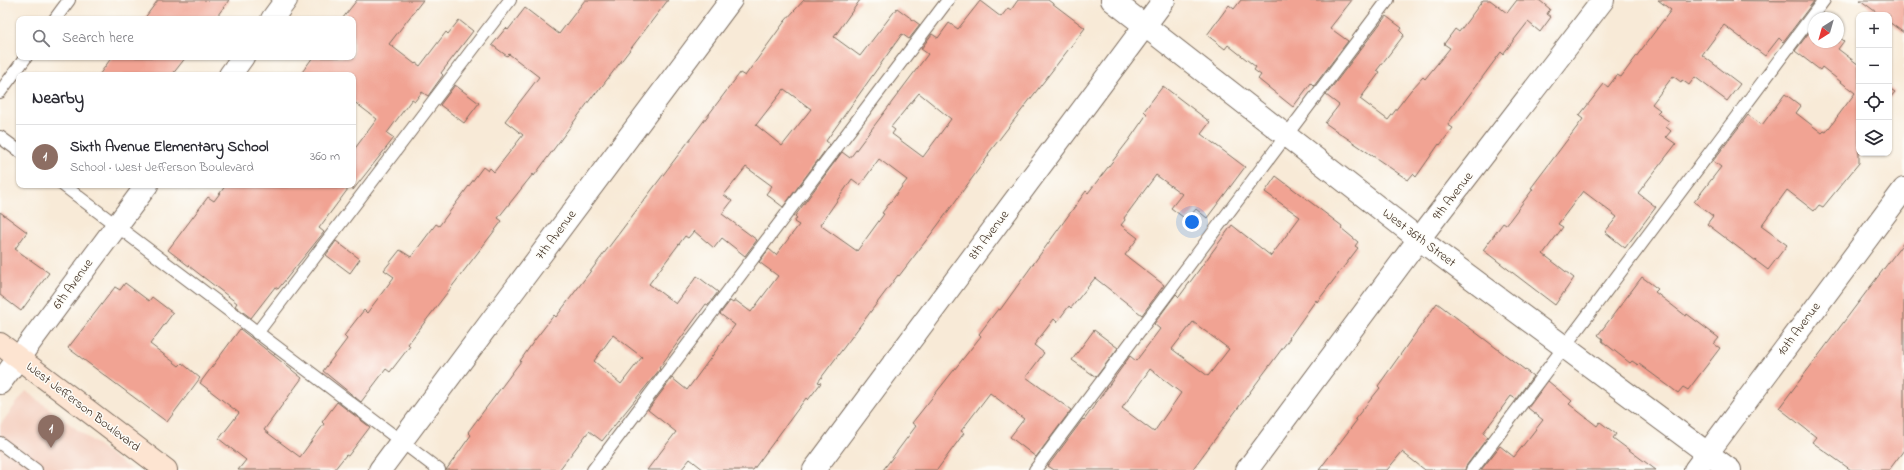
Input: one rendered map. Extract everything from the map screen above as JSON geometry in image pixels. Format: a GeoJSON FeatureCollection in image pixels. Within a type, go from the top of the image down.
{"type":"FeatureCollection","features":[{"type":"Feature","properties":{"kind":"main road","name":"West Jefferson Boulevard"},"geometry":{"type":"LineString","coordinates":[[0,344],[166,470]]}},
{"type":"Feature","properties":{"kind":"street"},"geometry":{"type":"LineString","coordinates":[[274,16],[286,0]]}},
{"type":"Feature","properties":{"kind":"street","name":"7th Avenue"},"geometry":{"type":"LineString","coordinates":[[380,470],[731,0]]}},
{"type":"Feature","properties":{"kind":"street","name":"West 36th Street"},"geometry":{"type":"LineString","coordinates":[[1112,0],[1419,239],[1564,347],[1701,462],[1730,470]]}},
{"type":"Feature","properties":{"kind":"street","name":"8th Avenue"},"geometry":{"type":"LineString","coordinates":[[814,470],[1164,0]]}},
{"type":"Feature","properties":{"kind":"street","name":"9th Avenue"},"geometry":{"type":"LineString","coordinates":[[1247,470],[1419,239],[1603,0]]}},
{"type":"Feature","properties":{"kind":"street"},"geometry":{"type":"LineString","coordinates":[[232,72],[241,60]]}},
{"type":"Feature","properties":{"kind":"street","name":"6th Avenue"},"geometry":{"type":"LineString","coordinates":[[0,383],[145,188]]}},
{"type":"Feature","properties":{"kind":"street","name":"10th Avenue"},"geometry":{"type":"LineString","coordinates":[[1701,462],[1904,189]]}},
{"type":"Feature","properties":{"kind":"lane"},"geometry":{"type":"LineString","coordinates":[[57,16],[69,0]]}},
{"type":"Feature","properties":{"kind":"lane"},"geometry":{"type":"LineString","coordinates":[[257,333],[510,0]]}},
{"type":"Feature","properties":{"kind":"lane"},"geometry":{"type":"LineString","coordinates":[[594,470],[948,0]]}},
{"type":"Feature","properties":{"kind":"lane"},"geometry":{"type":"LineString","coordinates":[[1036,470],[1388,0]]}},
{"type":"Feature","properties":{"kind":"lane"},"geometry":{"type":"LineString","coordinates":[[1472,470],[1824,0]]}},
{"type":"Feature","properties":{"kind":"lane"},"geometry":{"type":"LineString","coordinates":[[0,92],[24,60]]}},
{"type":"Feature","properties":{"kind":"lane"},"geometry":{"type":"LineString","coordinates":[[0,137],[16,150]]}},
{"type":"Feature","properties":{"kind":"lane"},"geometry":{"type":"LineString","coordinates":[[66,188],[439,470]]}},
{"type":"Feature","properties":{"kind":"lane"},"geometry":{"type":"LineString","coordinates":[[0,443],[36,470]]}},
{"type":"Feature","properties":{"kind":"shaded area"},"geometry":{"type":"Polygon","coordinates":[[[26,391],[131,470],[0,470],[0,425],[26,391]]]}},
{"type":"Feature","properties":{"kind":"building"},"geometry":{"type":"Polygon","coordinates":[[[158,0],[229,0],[217,16],[146,16],[158,0]]]}},
{"type":"Feature","properties":{"kind":"building"},"geometry":{"type":"Polygon","coordinates":[[[357,0],[423,0],[389,44],[415,64],[416,63],[420,66],[446,32],[448,34],[459,20],[473,31],[441,73],[443,75],[428,96],[422,92],[415,101],[412,99],[387,133],[394,138],[356,186],[356,147],[377,119],[356,103],[356,72],[302,72],[311,60],[356,60],[356,16],[344,16],[357,0]]]}},
{"type":"Feature","properties":{"kind":"building"},"geometry":{"type":"Polygon","coordinates":[[[585,0],[668,0],[596,94],[595,93],[534,176],[533,174],[498,218],[502,221],[408,344],[410,346],[390,372],[386,369],[361,402],[323,371],[347,339],[344,336],[353,324],[364,310],[367,313],[394,277],[384,270],[400,250],[411,257],[436,224],[439,226],[483,167],[488,171],[490,168],[494,172],[523,135],[505,121],[539,77],[509,54],[507,56],[492,45],[506,28],[508,30],[525,8],[559,34],[585,0]]]}},
{"type":"Feature","properties":{"kind":"building"},"geometry":{"type":"Polygon","coordinates":[[[804,0],[860,0],[834,37],[860,56],[897,8],[920,25],[909,39],[902,34],[826,141],[830,144],[783,207],[766,194],[772,186],[746,167],[724,195],[732,201],[722,214],[757,240],[745,256],[722,238],[714,248],[694,231],[688,238],[685,236],[649,284],[676,304],[697,276],[718,292],[708,305],[706,304],[659,368],[660,369],[602,441],[589,431],[559,470],[446,470],[471,435],[468,432],[521,361],[534,341],[554,315],[556,317],[740,73],[745,76],[785,21],[804,0]],[[784,89],[756,125],[782,146],[811,109],[784,89]],[[613,335],[594,361],[621,384],[642,357],[613,335]]]}},
{"type":"Feature","properties":{"kind":"building"},"geometry":{"type":"Polygon","coordinates":[[[1018,0],[1048,0],[1085,28],[988,154],[989,155],[938,225],[899,276],[898,275],[818,382],[821,383],[808,400],[806,398],[753,470],[704,470],[690,459],[681,470],[647,470],[676,432],[648,410],[672,378],[687,390],[735,325],[720,314],[730,301],[733,303],[735,300],[751,312],[778,276],[759,262],[769,249],[776,255],[799,225],[794,222],[797,218],[795,216],[842,152],[850,158],[928,54],[921,49],[932,34],[938,38],[949,23],[958,29],[980,1],[1001,17],[1008,8],[1011,10],[1018,0]],[[919,93],[891,127],[895,130],[892,134],[923,157],[951,119],[919,93]],[[879,159],[860,185],[852,179],[820,225],[857,251],[884,214],[882,213],[907,180],[879,159]]]}},
{"type":"Feature","properties":{"kind":"building"},"geometry":{"type":"Polygon","coordinates":[[[1241,0],[1352,0],[1330,28],[1348,41],[1314,86],[1311,83],[1293,107],[1258,79],[1261,75],[1254,70],[1256,67],[1228,45],[1225,49],[1207,35],[1229,5],[1234,9],[1241,0]]]}},
{"type":"Feature","properties":{"kind":"building"},"geometry":{"type":"Polygon","coordinates":[[[1483,0],[1490,0],[1507,13],[1517,0],[1539,0],[1550,9],[1547,14],[1551,17],[1540,32],[1528,22],[1503,54],[1501,52],[1450,121],[1448,125],[1453,128],[1440,145],[1439,144],[1416,177],[1413,174],[1408,180],[1325,123],[1339,105],[1326,95],[1386,16],[1402,28],[1400,31],[1404,35],[1377,70],[1380,72],[1360,99],[1388,120],[1411,90],[1423,77],[1425,79],[1450,48],[1444,44],[1455,29],[1459,32],[1483,0]]]}},
{"type":"Feature","properties":{"kind":"building"},"geometry":{"type":"Polygon","coordinates":[[[1658,0],[1814,1],[1783,42],[1779,38],[1765,56],[1724,25],[1702,55],[1740,84],[1727,101],[1695,77],[1689,85],[1682,80],[1681,82],[1673,76],[1652,104],[1660,110],[1657,113],[1670,122],[1666,127],[1671,131],[1666,137],[1676,144],[1638,193],[1656,207],[1625,248],[1605,232],[1617,217],[1583,191],[1558,224],[1563,227],[1543,254],[1574,278],[1555,305],[1483,250],[1503,223],[1506,225],[1533,189],[1531,188],[1583,119],[1579,116],[1604,84],[1608,87],[1617,75],[1621,77],[1671,10],[1658,0]]]}},
{"type":"Feature","properties":{"kind":"building"},"geometry":{"type":"Polygon","coordinates":[[[1860,0],[1904,0],[1904,33],[1892,24],[1892,12],[1876,12],[1860,0]]]}},
{"type":"Feature","properties":{"kind":"building"},"geometry":{"type":"Polygon","coordinates":[[[1808,34],[1808,48],[1839,48],[1838,49],[1856,63],[1856,156],[1859,156],[1859,163],[1823,207],[1819,205],[1814,211],[1787,190],[1761,226],[1787,245],[1768,270],[1707,224],[1713,216],[1694,202],[1721,167],[1713,161],[1748,115],[1762,125],[1785,94],[1801,106],[1796,113],[1822,133],[1824,131],[1826,132],[1855,93],[1822,67],[1820,70],[1795,51],[1808,34]]]}},
{"type":"Feature","properties":{"kind":"building"},"geometry":{"type":"Polygon","coordinates":[[[110,60],[184,60],[174,72],[101,72],[110,60]]]}},
{"type":"Feature","properties":{"kind":"building"},"geometry":{"type":"Polygon","coordinates":[[[455,85],[479,103],[464,123],[440,105],[455,85]]]}},
{"type":"Feature","properties":{"kind":"building"},"geometry":{"type":"Polygon","coordinates":[[[1163,86],[1210,122],[1201,134],[1245,167],[1207,218],[1196,209],[1187,220],[1171,208],[1182,194],[1156,175],[1124,218],[1125,220],[1121,225],[1138,238],[1125,255],[1164,285],[1142,315],[1095,278],[1071,308],[1069,306],[1057,322],[1054,319],[1034,345],[1044,353],[1026,377],[1071,410],[1036,457],[1010,437],[1024,419],[990,393],[961,431],[964,433],[937,470],[883,470],[916,426],[912,423],[981,336],[979,334],[998,309],[1000,310],[1086,191],[1088,193],[1129,140],[1147,114],[1144,111],[1163,86]]]}},
{"type":"Feature","properties":{"kind":"building"},"geometry":{"type":"Polygon","coordinates":[[[1276,176],[1342,226],[1341,228],[1358,242],[1355,246],[1358,248],[1317,302],[1316,300],[1290,338],[1192,470],[1054,470],[1048,466],[1083,419],[1084,420],[1130,356],[1136,361],[1160,329],[1154,324],[1176,294],[1179,297],[1232,225],[1271,256],[1300,217],[1265,192],[1276,176]],[[1193,322],[1172,349],[1208,376],[1229,349],[1193,322]],[[1150,369],[1122,408],[1154,432],[1181,393],[1150,369]]]}},
{"type":"Feature","properties":{"kind":"building"},"geometry":{"type":"Polygon","coordinates":[[[224,188],[349,188],[319,228],[324,232],[278,289],[275,287],[251,318],[235,306],[237,303],[168,250],[208,197],[214,201],[224,188]]]}},
{"type":"Feature","properties":{"kind":"building"},"geometry":{"type":"Polygon","coordinates":[[[0,212],[27,232],[15,249],[49,273],[21,311],[0,295],[0,212]]]}},
{"type":"Feature","properties":{"kind":"building"},"geometry":{"type":"Polygon","coordinates":[[[336,241],[360,259],[350,273],[326,255],[336,241]]]}},
{"type":"Feature","properties":{"kind":"building"},"geometry":{"type":"Polygon","coordinates":[[[1904,242],[1904,450],[1889,470],[1851,470],[1812,442],[1816,437],[1779,408],[1904,242]]]}},
{"type":"Feature","properties":{"kind":"building"},"geometry":{"type":"Polygon","coordinates":[[[1642,277],[1658,289],[1655,292],[1686,316],[1687,314],[1719,338],[1714,344],[1720,348],[1688,390],[1683,387],[1678,393],[1639,364],[1638,365],[1632,361],[1630,363],[1602,341],[1603,339],[1598,335],[1642,277]]]}},
{"type":"Feature","properties":{"kind":"building"},"geometry":{"type":"Polygon","coordinates":[[[125,283],[149,301],[152,297],[173,313],[150,344],[179,366],[182,363],[200,378],[167,422],[68,348],[115,287],[120,290],[125,283]]]}},
{"type":"Feature","properties":{"kind":"building"},"geometry":{"type":"Polygon","coordinates":[[[1437,303],[1533,376],[1516,399],[1511,396],[1483,433],[1488,437],[1466,466],[1465,470],[1425,470],[1402,452],[1387,470],[1319,470],[1357,420],[1355,419],[1380,388],[1378,386],[1437,303]]]}},
{"type":"Feature","properties":{"kind":"building"},"geometry":{"type":"Polygon","coordinates":[[[240,329],[302,378],[264,430],[273,437],[300,457],[324,424],[322,422],[337,402],[370,427],[348,456],[346,455],[334,470],[238,470],[246,460],[219,439],[239,413],[200,383],[240,329]]]}},
{"type":"Feature","properties":{"kind":"building"},"geometry":{"type":"Polygon","coordinates":[[[1094,330],[1118,348],[1096,377],[1072,360],[1094,330]]]}},
{"type":"Feature","properties":{"kind":"building"},"geometry":{"type":"Polygon","coordinates":[[[1548,381],[1572,401],[1569,404],[1597,426],[1600,422],[1616,434],[1613,438],[1656,470],[1481,470],[1500,446],[1514,457],[1543,420],[1528,408],[1548,381]]]}},
{"type":"Feature","properties":{"kind":"place","name":"Sixth Avenue Elementary School"},"geometry":{"type":"Point","coordinates":[51,448]}}]}
